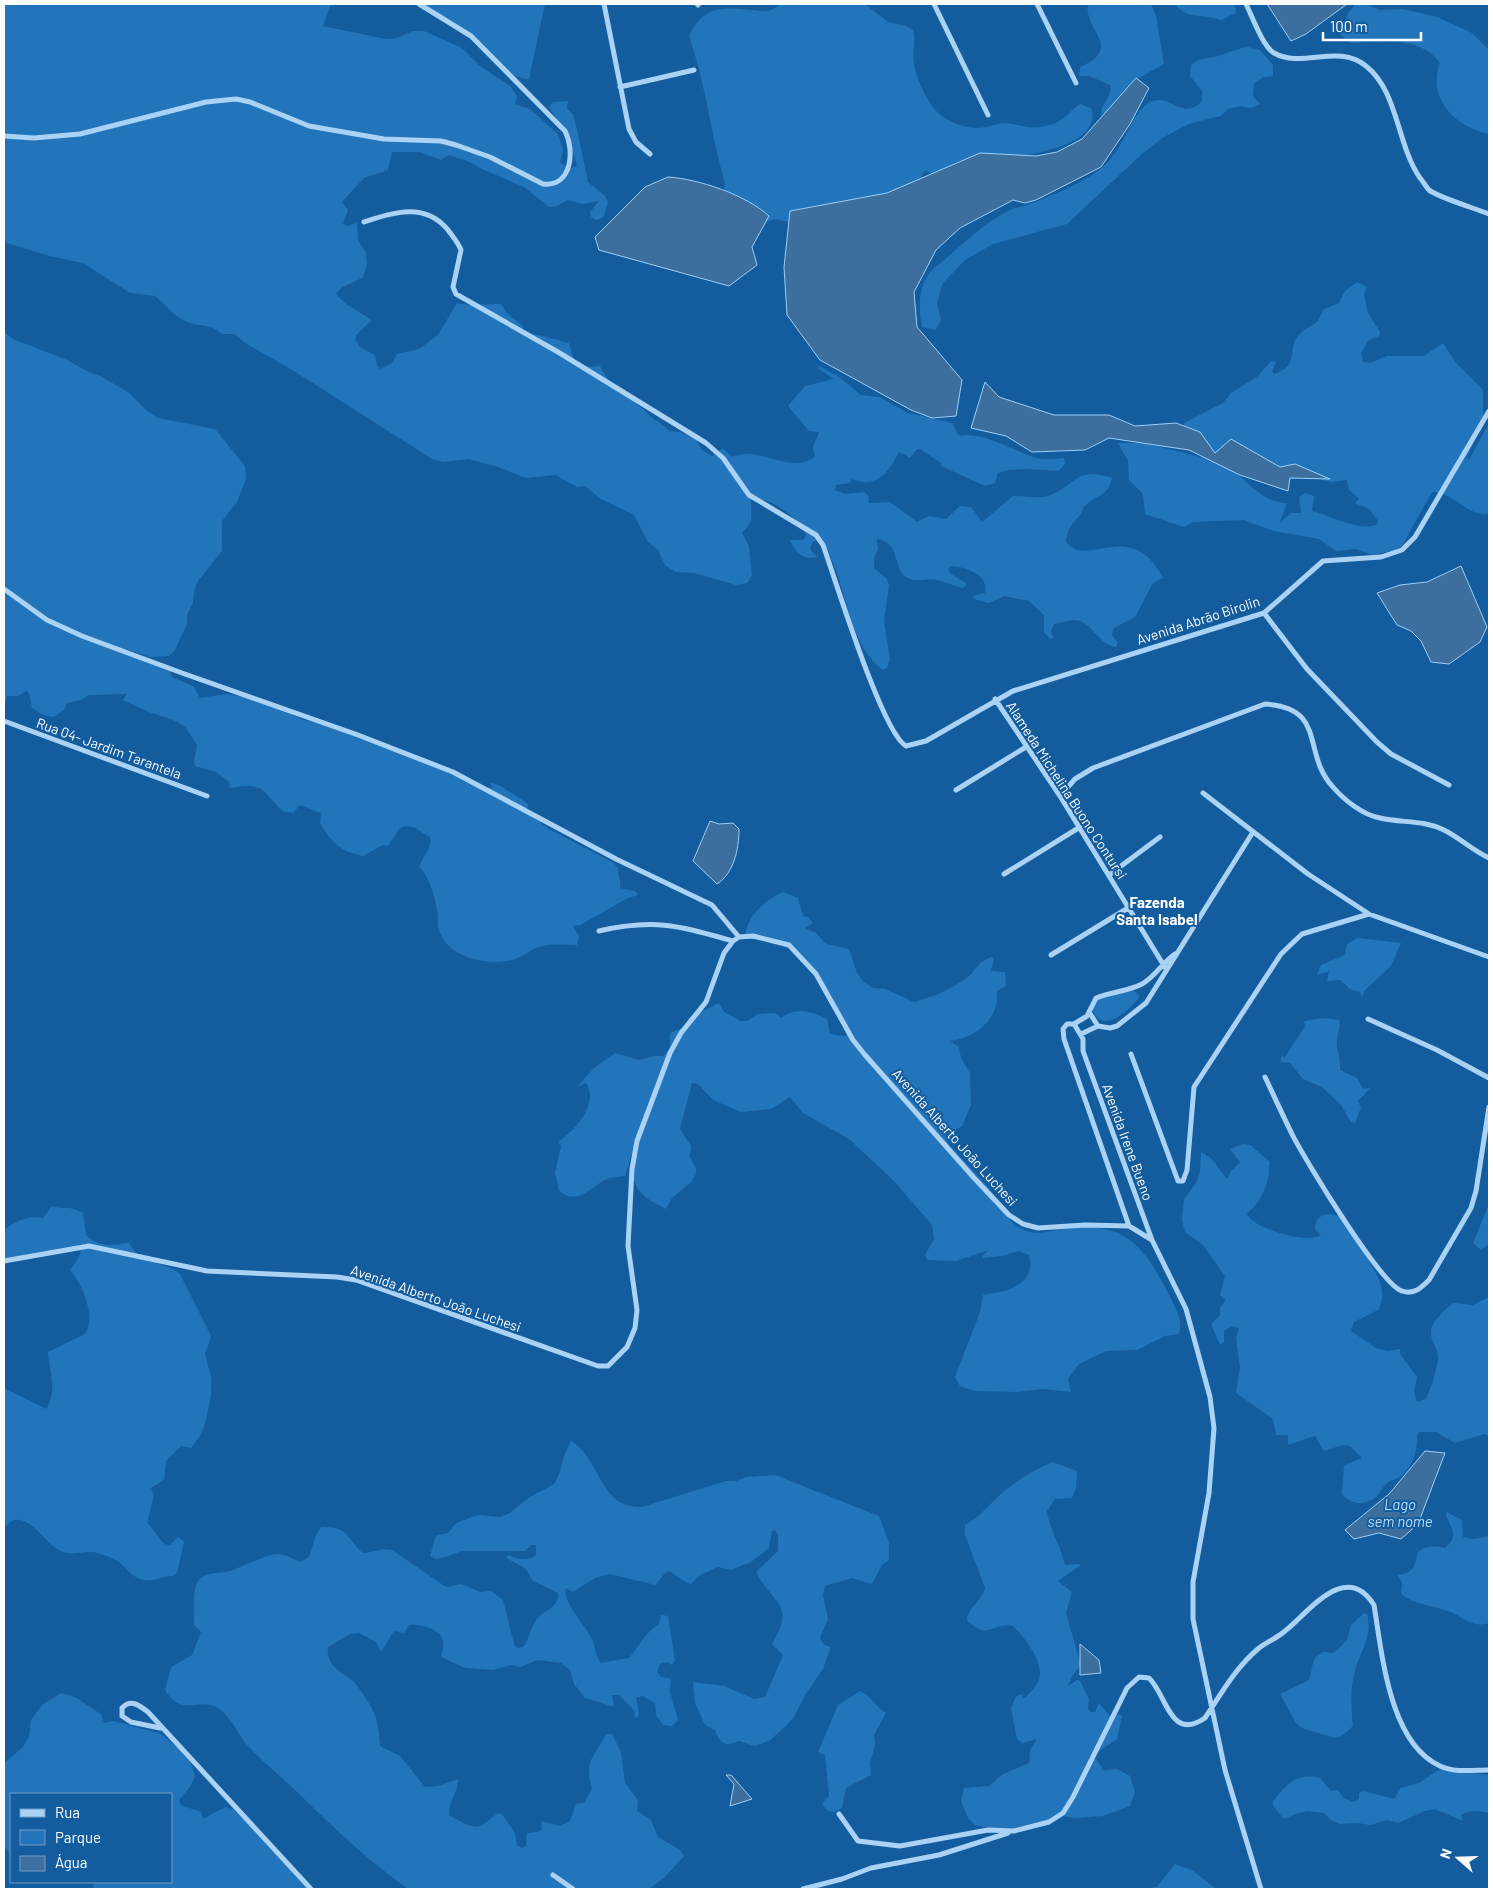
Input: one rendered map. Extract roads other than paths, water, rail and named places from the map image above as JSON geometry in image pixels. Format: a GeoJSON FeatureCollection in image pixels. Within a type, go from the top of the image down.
{"type":"FeatureCollection","features":[{"type":"Feature","properties":{"kind":"street"},"geometry":{"type":"LineString","coordinates":[[4,136],[34,138],[80,134],[206,102],[236,99],[250,102],[309,126],[384,139],[428,140],[456,145],[490,157],[543,184],[552,185],[558,182],[565,173],[572,153],[571,143],[565,131],[471,36],[419,4]]}},
{"type":"Feature","properties":{"kind":"street"},"geometry":{"type":"LineString","coordinates":[[604,4],[630,133],[650,154]]}},
{"type":"Feature","properties":{"kind":"street"},"geometry":{"type":"LineString","coordinates":[[934,4],[988,115]]}},
{"type":"Feature","properties":{"kind":"street"},"geometry":{"type":"LineString","coordinates":[[1037,4],[1076,84]]}},
{"type":"Feature","properties":{"kind":"street"},"geometry":{"type":"LineString","coordinates":[[1246,4],[1264,41],[1274,53],[1292,58],[1342,55],[1357,59],[1367,66],[1378,77],[1384,90],[1410,163],[1429,190],[1489,214]]}},
{"type":"Feature","properties":{"kind":"street"},"geometry":{"type":"LineString","coordinates":[[620,87],[694,70]]}},
{"type":"Feature","properties":{"kind":"street","name":"Avenida Abrão Birolin"},"geometry":{"type":"LineString","coordinates":[[364,222],[416,211],[426,213],[439,220],[461,250],[453,287],[456,294],[558,352],[706,443],[724,458],[740,483],[754,499],[816,535],[823,545],[878,699],[902,744],[910,746],[926,741],[996,699],[1013,691],[1264,613],[1322,561],[1381,557],[1402,550],[1415,537],[1489,411]]}},
{"type":"Feature","properties":{"kind":"street"},"geometry":{"type":"LineString","coordinates":[[4,589],[47,620],[82,636],[358,735],[453,772],[616,859],[712,906],[739,937],[733,940],[665,923],[629,924],[599,930]]}},
{"type":"Feature","properties":{"kind":"street"},"geometry":{"type":"LineString","coordinates":[[1264,613],[1307,669],[1377,742],[1391,754],[1449,786]]}},
{"type":"Feature","properties":{"kind":"street","name":"Alameda Michelina Buono Contursi"},"geometry":{"type":"LineString","coordinates":[[996,699],[1080,827],[1166,969]]}},
{"type":"Feature","properties":{"kind":"street"},"geometry":{"type":"LineString","coordinates":[[1060,796],[1075,779],[1093,768],[1253,708],[1265,704],[1282,705],[1292,708],[1302,715],[1321,769],[1332,786],[1366,813],[1380,818],[1416,822],[1438,828],[1489,858]]}},
{"type":"Feature","properties":{"kind":"street","name":"Rua 04- Jardim Tarantela"},"geometry":{"type":"LineString","coordinates":[[4,721],[207,796]]}},
{"type":"Feature","properties":{"kind":"street"},"geometry":{"type":"LineString","coordinates":[[956,790],[1026,747]]}},
{"type":"Feature","properties":{"kind":"street"},"geometry":{"type":"LineString","coordinates":[[1204,794],[1308,874],[1369,914],[1489,957]]}},
{"type":"Feature","properties":{"kind":"street"},"geometry":{"type":"LineString","coordinates":[[1004,874],[1080,827]]}},
{"type":"Feature","properties":{"kind":"street"},"geometry":{"type":"LineString","coordinates":[[1081,1034],[1098,1026],[1110,1028],[1130,1017],[1146,1003],[1253,832]]}},
{"type":"Feature","properties":{"kind":"street"},"geometry":{"type":"LineString","coordinates":[[1109,875],[1160,837]]}},
{"type":"Feature","properties":{"kind":"street"},"geometry":{"type":"LineString","coordinates":[[1051,955],[1128,908]]}},
{"type":"Feature","properties":{"kind":"street"},"geometry":{"type":"LineString","coordinates":[[1131,1054],[1178,1181],[1183,1181],[1188,1170],[1194,1087],[1281,954],[1302,934],[1369,914]]}},
{"type":"Feature","properties":{"kind":"street","name":"Avenida Alberto João Luchesi"},"geometry":{"type":"LineString","coordinates":[[739,937],[753,936],[789,946],[816,974],[853,1040],[865,1055],[974,1179],[1009,1215],[1023,1224],[1038,1228],[1085,1225],[1129,1226]]}},
{"type":"Feature","properties":{"kind":"street","name":"Avenida Alberto João Luchesi"},"geometry":{"type":"LineString","coordinates":[[4,1261],[89,1246],[207,1271],[337,1277],[365,1283],[598,1366],[608,1366],[627,1347],[635,1328],[637,1310],[630,1274],[628,1237],[632,1169],[637,1141],[670,1053],[681,1033],[706,1002],[724,953],[733,940]]}},
{"type":"Feature","properties":{"kind":"street"},"geometry":{"type":"LineString","coordinates":[[1074,1024],[1090,1012],[1096,998],[1140,985],[1151,978],[1162,963],[1175,954]]}},
{"type":"Feature","properties":{"kind":"street"},"geometry":{"type":"LineString","coordinates":[[1090,1012],[1098,1026]]}},
{"type":"Feature","properties":{"kind":"street"},"geometry":{"type":"LineString","coordinates":[[1368,1019],[1437,1050],[1489,1078]]}},
{"type":"Feature","properties":{"kind":"street","name":"Avenida Irene Bueno"},"geometry":{"type":"LineString","coordinates":[[1129,1226],[1070,1055],[1063,1028],[1067,1024],[1074,1024],[1081,1034],[1083,1051],[1152,1240]]}},
{"type":"Feature","properties":{"kind":"street"},"geometry":{"type":"LineString","coordinates":[[1070,1055],[1083,1051]]}},
{"type":"Feature","properties":{"kind":"street"},"geometry":{"type":"LineString","coordinates":[[1265,1077],[1294,1137],[1360,1242],[1383,1275],[1395,1288],[1403,1292],[1419,1290],[1429,1280],[1470,1208],[1476,1191],[1489,1107]]}},
{"type":"Feature","properties":{"kind":"street"},"geometry":{"type":"LineString","coordinates":[[1129,1226],[1152,1240],[1186,1309],[1210,1397],[1214,1428],[1209,1493],[1192,1597],[1193,1619],[1225,1770],[1261,1889]]}},
{"type":"Feature","properties":{"kind":"street"},"geometry":{"type":"LineString","coordinates":[[803,1889],[842,1879],[871,1868],[939,1855],[1049,1822],[1063,1813],[1073,1797],[1127,1688],[1139,1677],[1149,1678],[1156,1684],[1170,1713],[1184,1724],[1199,1723],[1211,1710],[1239,1667],[1259,1648],[1284,1632],[1324,1595],[1340,1588],[1355,1588],[1367,1595],[1374,1605],[1395,1712],[1410,1737],[1426,1756],[1438,1765],[1458,1770],[1489,1770]]}},
{"type":"Feature","properties":{"kind":"street"},"geometry":{"type":"LineString","coordinates":[[160,1728],[127,1721],[122,1716],[122,1708],[129,1703],[139,1705],[148,1712],[160,1728],[311,1889]]}},
{"type":"Feature","properties":{"kind":"street"},"geometry":{"type":"LineString","coordinates":[[839,1814],[858,1841],[900,1846],[988,1830],[1014,1831]]}},
{"type":"Feature","properties":{"kind":"street"},"geometry":{"type":"LineString","coordinates":[[553,1875],[573,1889]]}},
{"type":"Feature","properties":{"kind":"water"},"geometry":{"type":"Polygon","coordinates":[[[1267,4],[1347,4],[1306,34],[1291,41],[1267,4]]]}},
{"type":"Feature","properties":{"kind":"water"},"geometry":{"type":"Polygon","coordinates":[[[1136,78],[1149,88],[1130,124],[1101,167],[1036,200],[1025,203],[1013,200],[960,228],[936,250],[914,292],[917,327],[962,380],[956,416],[932,418],[911,410],[820,360],[787,315],[784,267],[790,211],[887,193],[980,153],[1036,156],[1057,152],[1082,139],[1136,78]]]}},
{"type":"Feature","properties":{"kind":"water"},"geometry":{"type":"Polygon","coordinates":[[[668,177],[694,181],[721,189],[748,201],[769,216],[752,247],[757,265],[729,286],[599,250],[595,237],[645,187],[668,177]]]}},
{"type":"Feature","properties":{"kind":"water"},"geometry":{"type":"Polygon","coordinates":[[[985,382],[999,397],[1054,415],[1109,415],[1135,426],[1176,423],[1200,432],[1215,453],[1231,439],[1280,467],[1295,464],[1330,479],[1290,478],[1288,491],[1240,475],[1189,450],[1109,438],[1085,450],[1032,452],[1006,436],[971,428],[985,382]]]}},
{"type":"Feature","properties":{"kind":"water"},"geometry":{"type":"Polygon","coordinates":[[[1461,566],[1487,627],[1480,642],[1449,664],[1431,662],[1421,641],[1411,631],[1397,625],[1377,593],[1400,585],[1427,582],[1461,566]]]}},
{"type":"Feature","properties":{"kind":"water"},"geometry":{"type":"Polygon","coordinates":[[[710,821],[719,824],[733,823],[739,829],[734,860],[728,874],[717,884],[693,861],[710,821]]]}},
{"type":"Feature","properties":{"kind":"water","name":"Lago sem nome"},"geometry":{"type":"Polygon","coordinates":[[[1425,1451],[1445,1453],[1418,1524],[1401,1539],[1379,1533],[1354,1539],[1345,1530],[1389,1494],[1425,1451]]]}},
{"type":"Feature","properties":{"kind":"water"},"geometry":{"type":"Polygon","coordinates":[[[1080,1644],[1099,1660],[1101,1673],[1080,1675],[1080,1644]]]}},
{"type":"Feature","properties":{"kind":"water"},"geometry":{"type":"Polygon","coordinates":[[[726,1775],[731,1775],[752,1799],[730,1806],[734,1784],[726,1775]]]}},
{"type":"Feature","properties":{"kind":"district","name":"Fazenda Santa Isabel"},"geometry":{"type":"Point","coordinates":[1157,910]}}]}
